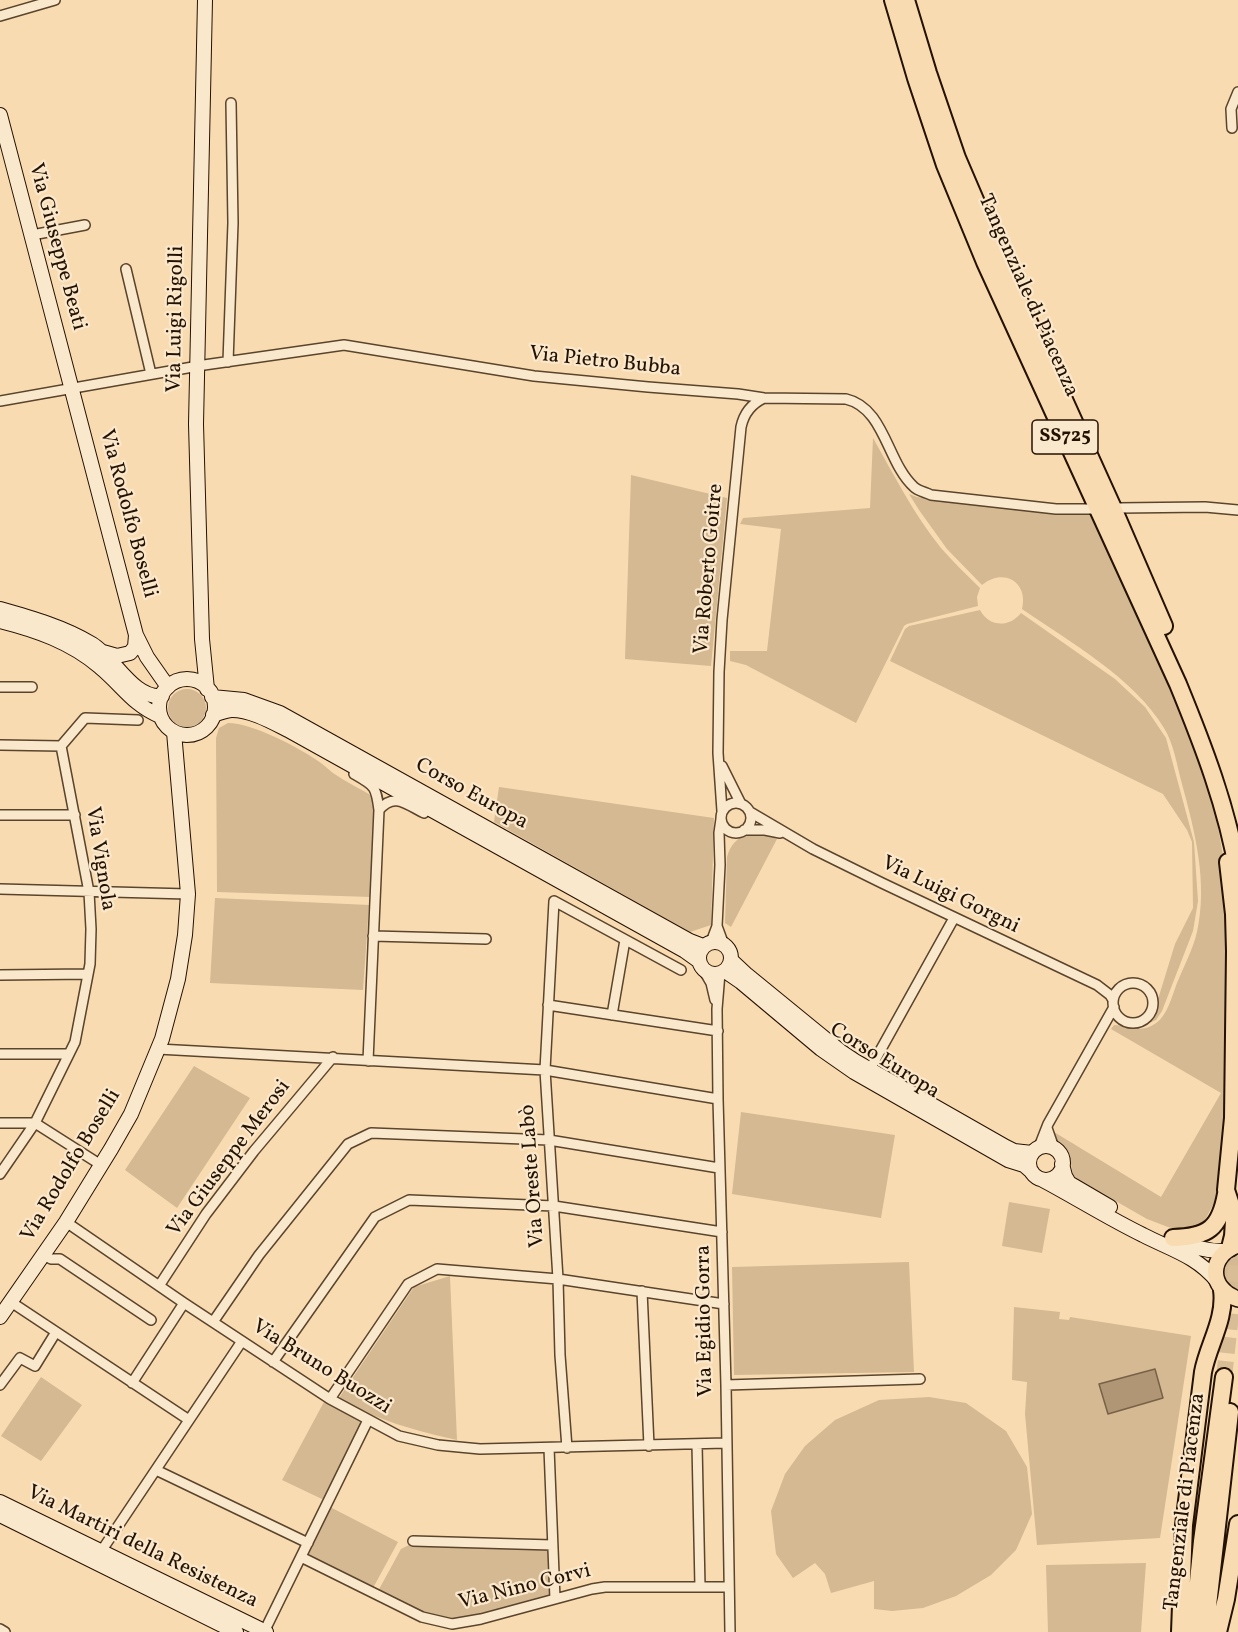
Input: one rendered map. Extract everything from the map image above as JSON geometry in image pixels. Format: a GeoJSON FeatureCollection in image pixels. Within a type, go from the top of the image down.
{"type":"FeatureCollection","features":[{"type":"Feature","properties":{"kind":"highway","name":"Tangenziale di Piacenza"},"geometry":{"type":"LineString","coordinates":[[893,0],[945,165],[985,262],[1173,673],[1203,745],[1216,784],[1238,873]]}},
{"type":"Feature","properties":{"kind":"highway","name":"Tangenziale di Piacenza"},"geometry":{"type":"LineString","coordinates":[[906,0],[957,158],[1187,679],[1211,740],[1238,826]]}},
{"type":"Feature","properties":{"kind":"highway"},"geometry":{"type":"LineString","coordinates":[[1173,1238],[1196,1236],[1209,1229],[1219,1218],[1226,1190],[1233,1118],[1234,933],[1230,876],[1216,784]]}},
{"type":"Feature","properties":{"kind":"highway"},"geometry":{"type":"LineString","coordinates":[[1226,1190],[1234,1221],[1231,1248]]}},
{"type":"Feature","properties":{"kind":"highway"},"geometry":{"type":"LineString","coordinates":[[1180,1632],[1182,1553],[1190,1483],[1203,1372],[1223,1305],[1220,1285]]}},
{"type":"Feature","properties":{"kind":"highway","name":"Tangenziale di Piacenza"},"geometry":{"type":"LineString","coordinates":[[1193,1632],[1204,1529],[1229,1378],[1205,1632]]}},
{"type":"Feature","properties":{"kind":"highway"},"geometry":{"type":"LineString","coordinates":[[1218,1632],[1226,1599],[1238,1524]]}},
{"type":"Feature","properties":{"kind":"main road","name":"Via Luigi Rigolli"},"geometry":{"type":"LineString","coordinates":[[186,680],[196,673],[200,663],[202,639],[197,480],[197,367],[205,0]]}},
{"type":"Feature","properties":{"kind":"main road","name":"Via Giuseppe Beati"},"geometry":{"type":"LineString","coordinates":[[0,115],[72,388]]}},
{"type":"Feature","properties":{"kind":"main road","name":"Via Rodolfo Boselli"},"geometry":{"type":"LineString","coordinates":[[72,388],[136,635],[165,692]]}},
{"type":"Feature","properties":{"kind":"main road"},"geometry":{"type":"LineString","coordinates":[[0,609],[58,627],[92,644],[139,690],[149,696],[165,692],[186,680]]}},
{"type":"Feature","properties":{"kind":"main road"},"geometry":{"type":"LineString","coordinates":[[0,621],[43,633],[77,650],[100,667],[139,705],[160,716]]}},
{"type":"Feature","properties":{"kind":"main road"},"geometry":{"type":"LineString","coordinates":[[102,652],[117,656],[130,653],[135,646],[136,635]]}},
{"type":"Feature","properties":{"kind":"main road","name":"Via Luigi Rigolli"},"geometry":{"type":"LineString","coordinates":[[202,639],[210,693]]}},
{"type":"Feature","properties":{"kind":"main road","name":"Via Rodolfo Boselli"},"geometry":{"type":"LineString","coordinates":[[143,649],[186,680],[203,685],[210,693]]}},
{"type":"Feature","properties":{"kind":"main road"},"geometry":{"type":"LineString","coordinates":[[165,692],[159,702],[160,716],[168,728],[180,734],[194,734]]}},
{"type":"Feature","properties":{"kind":"main road"},"geometry":{"type":"LineString","coordinates":[[210,693],[214,703],[213,715]]}},
{"type":"Feature","properties":{"kind":"main road","name":"Corso Europa"},"geometry":{"type":"LineString","coordinates":[[210,693],[244,700],[280,713],[690,941],[713,944],[730,951],[725,968]]}},
{"type":"Feature","properties":{"kind":"main road","name":"Corso Europa"},"geometry":{"type":"LineString","coordinates":[[213,715],[233,710],[257,716],[288,730],[685,951],[712,974],[725,968],[747,975],[840,1051],[1006,1147],[1021,1152],[1036,1150]]}},
{"type":"Feature","properties":{"kind":"main road","name":"Via Rodolfo Boselli"},"geometry":{"type":"LineString","coordinates":[[178,780],[183,753],[194,734],[209,724],[213,715]]}},
{"type":"Feature","properties":{"kind":"main road","name":"Via Rodolfo Boselli"},"geometry":{"type":"LineString","coordinates":[[0,1317],[66,1222],[101,1165],[131,1114],[158,1049],[178,979],[185,935],[188,894],[174,732]]}},
{"type":"Feature","properties":{"kind":"main road"},"geometry":{"type":"LineString","coordinates":[[701,966],[699,956],[713,944]]}},
{"type":"Feature","properties":{"kind":"main road","name":"Corso Europa"},"geometry":{"type":"LineString","coordinates":[[725,968],[821,1049],[854,1071],[1008,1160],[1024,1165],[1037,1175],[1145,1236],[1191,1258],[1205,1267],[1220,1285]]}},
{"type":"Feature","properties":{"kind":"main road"},"geometry":{"type":"LineString","coordinates":[[1062,1164],[1059,1173],[1051,1179],[1037,1175],[1029,1163],[1036,1150],[1050,1146],[1061,1155],[1065,1176],[1074,1186],[1131,1220],[1202,1250],[1231,1248]]}},
{"type":"Feature","properties":{"kind":"main road"},"geometry":{"type":"LineString","coordinates":[[1231,1248],[1221,1255],[1216,1268],[1220,1285],[1229,1296],[1238,1299]]}},
{"type":"Feature","properties":{"kind":"main road","name":"Via Martiri della Resistenza"},"geometry":{"type":"LineString","coordinates":[[0,1502],[25,1520],[98,1556],[265,1632]]}},
{"type":"Feature","properties":{"kind":"main road","name":"Via Martiri della Resistenza"},"geometry":{"type":"LineString","coordinates":[[0,1515],[25,1520]]}},
{"type":"Feature","properties":{"kind":"main road","name":"Via Martiri della Resistenza"},"geometry":{"type":"LineString","coordinates":[[98,1556],[236,1632]]}},
{"type":"Feature","properties":{"kind":"street"},"geometry":{"type":"LineString","coordinates":[[0,16],[55,0]]}},
{"type":"Feature","properties":{"kind":"street"},"geometry":{"type":"LineString","coordinates":[[1232,128],[1231,109],[1238,92]]}},
{"type":"Feature","properties":{"kind":"street"},"geometry":{"type":"LineString","coordinates":[[228,362],[233,222],[231,102]]}},
{"type":"Feature","properties":{"kind":"street"},"geometry":{"type":"LineString","coordinates":[[32,235],[85,225]]}},
{"type":"Feature","properties":{"kind":"street"},"geometry":{"type":"LineString","coordinates":[[126,269],[151,374]]}},
{"type":"Feature","properties":{"kind":"street","name":"Via Pietro Bubba"},"geometry":{"type":"LineString","coordinates":[[0,401],[151,374],[344,345],[569,380],[764,398],[846,399],[859,404],[868,411],[905,477],[915,488],[931,495],[1056,509],[1090,509]]}},
{"type":"Feature","properties":{"kind":"street","name":"Via Roberto Goitre"},"geometry":{"type":"LineString","coordinates":[[713,944],[717,926],[719,834],[722,815],[718,753],[722,620],[741,427],[746,412],[757,401],[764,398]]}},
{"type":"Feature","properties":{"kind":"street"},"geometry":{"type":"LineString","coordinates":[[1119,508],[1205,507],[1238,510]]}},
{"type":"Feature","properties":{"kind":"street"},"geometry":{"type":"LineString","coordinates":[[0,687],[32,687]]}},
{"type":"Feature","properties":{"kind":"street"},"geometry":{"type":"LineString","coordinates":[[0,745],[61,746],[85,718],[138,720]]}},
{"type":"Feature","properties":{"kind":"street","name":"Via Vignola"},"geometry":{"type":"LineString","coordinates":[[0,1174],[35,1123],[75,1042],[90,964],[89,892],[61,746]]}},
{"type":"Feature","properties":{"kind":"street","name":"Via Roberto Goitre"},"geometry":{"type":"LineString","coordinates":[[718,753],[725,775],[741,804]]}},
{"type":"Feature","properties":{"kind":"street"},"geometry":{"type":"LineString","coordinates":[[341,760],[346,770],[374,786],[379,810],[368,1061]]}},
{"type":"Feature","properties":{"kind":"street"},"geometry":{"type":"LineString","coordinates":[[379,810],[388,802],[398,800],[434,818],[450,820]]}},
{"type":"Feature","properties":{"kind":"street"},"geometry":{"type":"LineString","coordinates":[[732,803],[741,804],[750,812],[750,822],[744,830],[733,833],[724,828],[722,815],[725,807],[732,803]]}},
{"type":"Feature","properties":{"kind":"street","name":"Via Luigi Gorgni"},"geometry":{"type":"LineString","coordinates":[[750,812],[842,864],[1097,986],[1110,995],[1113,1004]]}},
{"type":"Feature","properties":{"kind":"street"},"geometry":{"type":"LineString","coordinates":[[0,815],[75,815]]}},
{"type":"Feature","properties":{"kind":"street","name":"Via Luigi Gorgni"},"geometry":{"type":"LineString","coordinates":[[744,830],[765,830],[789,835]]}},
{"type":"Feature","properties":{"kind":"street","name":"Via Roberto Goitre"},"geometry":{"type":"LineString","coordinates":[[720,865],[724,846],[733,833]]}},
{"type":"Feature","properties":{"kind":"street"},"geometry":{"type":"LineString","coordinates":[[0,889],[188,894]]}},
{"type":"Feature","properties":{"kind":"street","name":"Via Oreste Labò"},"geometry":{"type":"LineString","coordinates":[[567,1448],[545,1070],[554,901],[626,940]]}},
{"type":"Feature","properties":{"kind":"street"},"geometry":{"type":"LineString","coordinates":[[870,1070],[954,918]]}},
{"type":"Feature","properties":{"kind":"street"},"geometry":{"type":"LineString","coordinates":[[373,936],[486,939]]}},
{"type":"Feature","properties":{"kind":"street"},"geometry":{"type":"LineString","coordinates":[[612,1015],[626,940],[681,970]]}},
{"type":"Feature","properties":{"kind":"street","name":"Via Egidio Gorra"},"geometry":{"type":"LineString","coordinates":[[701,966],[711,983],[717,1009],[718,1031],[730,1632]]}},
{"type":"Feature","properties":{"kind":"street","name":"Via Egidio Gorra"},"geometry":{"type":"LineString","coordinates":[[717,1009],[725,968]]}},
{"type":"Feature","properties":{"kind":"street"},"geometry":{"type":"LineString","coordinates":[[0,975],[88,974]]}},
{"type":"Feature","properties":{"kind":"street"},"geometry":{"type":"LineString","coordinates":[[1036,1150],[1105,1024],[1115,994],[1126,984],[1139,984],[1150,992],[1154,1006],[1148,1017],[1137,1023],[1125,1022],[1120,1018],[1113,1004]]}},
{"type":"Feature","properties":{"kind":"street","name":"Via Luigi Gorgni"},"geometry":{"type":"LineString","coordinates":[[1097,986],[1120,988]]}},
{"type":"Feature","properties":{"kind":"street"},"geometry":{"type":"LineString","coordinates":[[548,1005],[718,1031]]}},
{"type":"Feature","properties":{"kind":"street"},"geometry":{"type":"LineString","coordinates":[[1105,1024],[1120,1018]]}},
{"type":"Feature","properties":{"kind":"street"},"geometry":{"type":"LineString","coordinates":[[158,1049],[545,1070],[718,1099]]}},
{"type":"Feature","properties":{"kind":"street"},"geometry":{"type":"LineString","coordinates":[[0,1054],[69,1054]]}},
{"type":"Feature","properties":{"kind":"street","name":"Via Giuseppe Merosi"},"geometry":{"type":"LineString","coordinates":[[159,1286],[206,1214],[254,1151],[333,1057]]}},
{"type":"Feature","properties":{"kind":"street"},"geometry":{"type":"LineString","coordinates":[[0,1123],[35,1123],[101,1165]]}},
{"type":"Feature","properties":{"kind":"street"},"geometry":{"type":"LineString","coordinates":[[1047,1128],[1054,1148]]}},
{"type":"Feature","properties":{"kind":"street"},"geometry":{"type":"LineString","coordinates":[[213,1322],[259,1255],[348,1144],[371,1133],[549,1140],[719,1168]]}},
{"type":"Feature","properties":{"kind":"street"},"geometry":{"type":"LineString","coordinates":[[273,1362],[375,1217],[409,1200],[554,1206],[722,1232]]}},
{"type":"Feature","properties":{"kind":"street","name":"Via Bruno Buozzi"},"geometry":{"type":"LineString","coordinates":[[66,1222],[330,1399],[399,1436],[480,1449],[726,1443]]}},
{"type":"Feature","properties":{"kind":"street"},"geometry":{"type":"LineString","coordinates":[[43,1255],[51,1259],[60,1259],[151,1320]]}},
{"type":"Feature","properties":{"kind":"street"},"geometry":{"type":"LineString","coordinates":[[330,1399],[408,1284],[437,1269],[558,1278],[724,1304]]}},
{"type":"Feature","properties":{"kind":"street"},"geometry":{"type":"LineString","coordinates":[[642,1291],[649,1446]]}},
{"type":"Feature","properties":{"kind":"street"},"geometry":{"type":"LineString","coordinates":[[10,1302],[189,1420]]}},
{"type":"Feature","properties":{"kind":"street"},"geometry":{"type":"LineString","coordinates":[[132,1383],[184,1303]]}},
{"type":"Feature","properties":{"kind":"street"},"geometry":{"type":"LineString","coordinates":[[0,1385],[20,1358],[35,1366],[56,1332]]}},
{"type":"Feature","properties":{"kind":"street"},"geometry":{"type":"LineString","coordinates":[[98,1556],[242,1341]]}},
{"type":"Feature","properties":{"kind":"street"},"geometry":{"type":"LineString","coordinates":[[726,1385],[920,1379]]}},
{"type":"Feature","properties":{"kind":"street"},"geometry":{"type":"LineString","coordinates":[[265,1632],[368,1420]]}},
{"type":"Feature","properties":{"kind":"street"},"geometry":{"type":"LineString","coordinates":[[697,1444],[700,1587],[729,1587]]}},
{"type":"Feature","properties":{"kind":"street"},"geometry":{"type":"LineString","coordinates":[[549,1448],[555,1599]]}},
{"type":"Feature","properties":{"kind":"street"},"geometry":{"type":"LineString","coordinates":[[156,1470],[308,1543]]}},
{"type":"Feature","properties":{"kind":"street"},"geometry":{"type":"LineString","coordinates":[[413,1541],[552,1545]]}},
{"type":"Feature","properties":{"kind":"street","name":"Via Nino Corvi"},"geometry":{"type":"LineString","coordinates":[[301,1557],[422,1617],[452,1624],[605,1587],[700,1587]]}},
{"type":"Feature","properties":{"kind":"street"},"geometry":{"type":"LineString","coordinates":[[0,1629],[5,1632]]}},
{"type":"Feature","properties":{"kind":"shaded area"},"geometry":{"type":"Polygon","coordinates":[[[873,438],[931,535],[980,588],[977,597],[978,606],[904,626],[856,723],[746,665],[730,661],[730,651],[767,651],[781,529],[740,524],[743,518],[870,508],[873,438]]]}},
{"type":"Feature","properties":{"kind":"shaded area"},"geometry":{"type":"Polygon","coordinates":[[[631,475],[727,498],[711,666],[625,659],[631,475]]]}},
{"type":"Feature","properties":{"kind":"shaded area"},"geometry":{"type":"Polygon","coordinates":[[[909,494],[931,499],[1028,511],[1094,513],[1154,642],[1202,769],[1216,816],[1231,920],[1227,1094],[1220,1185],[1205,1220],[1192,1228],[1179,1230],[1147,1219],[1079,1180],[1073,1175],[1069,1153],[1055,1138],[1054,1132],[1161,1197],[1221,1093],[1111,1029],[1114,1025],[1143,1029],[1158,1022],[1171,1000],[1197,932],[1201,876],[1191,820],[1170,741],[1151,710],[1119,677],[1022,609],[1022,591],[1013,580],[998,577],[982,585],[947,549],[909,494]]]}},
{"type":"Feature","properties":{"kind":"shaded area"},"geometry":{"type":"Polygon","coordinates":[[[980,610],[989,620],[999,624],[1011,621],[1021,613],[1115,679],[1145,707],[1166,738],[1194,842],[1198,901],[1193,931],[1162,1011],[1156,1020],[1142,1026],[1155,1014],[1175,944],[1193,908],[1192,842],[1187,830],[1163,794],[890,661],[905,629],[909,626],[980,610]]]}},
{"type":"Feature","properties":{"kind":"shaded area"},"geometry":{"type":"Polygon","coordinates":[[[187,689],[200,695],[206,708],[200,721],[187,727],[174,721],[168,708],[174,695],[187,689]]]}},
{"type":"Feature","properties":{"kind":"shaded area"},"geometry":{"type":"Polygon","coordinates":[[[228,723],[262,731],[299,749],[374,797],[371,897],[217,892],[216,738],[219,728],[228,723]]]}},
{"type":"Feature","properties":{"kind":"shaded area"},"geometry":{"type":"Polygon","coordinates":[[[499,787],[714,818],[711,925],[690,932],[494,822],[499,787]]]}},
{"type":"Feature","properties":{"kind":"shaded area"},"geometry":{"type":"Polygon","coordinates":[[[748,833],[764,833],[777,839],[731,927],[725,923],[727,857],[734,842],[748,833]]]}},
{"type":"Feature","properties":{"kind":"shaded area"},"geometry":{"type":"Polygon","coordinates":[[[215,898],[369,905],[363,990],[210,983],[215,898]]]}},
{"type":"Feature","properties":{"kind":"shaded area"},"geometry":{"type":"Polygon","coordinates":[[[194,1066],[250,1098],[177,1208],[125,1170],[194,1066]]]}},
{"type":"Feature","properties":{"kind":"shaded area"},"geometry":{"type":"Polygon","coordinates":[[[741,1112],[895,1135],[881,1218],[732,1194],[741,1112]]]}},
{"type":"Feature","properties":{"kind":"shaded area"},"geometry":{"type":"Polygon","coordinates":[[[1009,1202],[1050,1209],[1042,1253],[1002,1246],[1009,1202]]]}},
{"type":"Feature","properties":{"kind":"shaded area"},"geometry":{"type":"Polygon","coordinates":[[[1238,1252],[1238,1292],[1225,1282],[1223,1272],[1229,1259],[1238,1252]]]}},
{"type":"Feature","properties":{"kind":"shaded area"},"geometry":{"type":"Polygon","coordinates":[[[909,1262],[914,1372],[734,1375],[732,1267],[909,1262]]]}},
{"type":"Feature","properties":{"kind":"shaded area"},"geometry":{"type":"Polygon","coordinates":[[[450,1276],[457,1440],[382,1419],[339,1398],[414,1287],[450,1276]]]}},
{"type":"Feature","properties":{"kind":"shaded area"},"geometry":{"type":"Polygon","coordinates":[[[1014,1307],[1060,1312],[1059,1319],[1069,1320],[1070,1317],[1191,1336],[1160,1538],[1037,1545],[1025,1414],[1027,1382],[1012,1380],[1014,1307]]]}},
{"type":"Feature","properties":{"kind":"shaded area"},"geometry":{"type":"Polygon","coordinates":[[[1155,1369],[1163,1398],[1108,1414],[1099,1384],[1155,1369]]]}},
{"type":"Feature","properties":{"kind":"shaded area"},"geometry":{"type":"Polygon","coordinates":[[[41,1377],[82,1405],[41,1461],[1,1436],[41,1377]]]}},
{"type":"Feature","properties":{"kind":"shaded area"},"geometry":{"type":"Polygon","coordinates":[[[929,1397],[966,1403],[1006,1431],[1027,1467],[1032,1514],[1016,1550],[991,1575],[956,1596],[923,1608],[892,1611],[874,1609],[874,1581],[831,1593],[825,1574],[815,1563],[793,1578],[776,1554],[771,1511],[785,1474],[805,1446],[835,1420],[879,1400],[929,1397]]]}},
{"type":"Feature","properties":{"kind":"shaded area"},"geometry":{"type":"Polygon","coordinates":[[[325,1400],[363,1422],[324,1500],[282,1480],[325,1400]]]}},
{"type":"Feature","properties":{"kind":"shaded area"},"geometry":{"type":"Polygon","coordinates":[[[330,1507],[398,1542],[373,1588],[306,1555],[330,1507]]]}},
{"type":"Feature","properties":{"kind":"shaded area"},"geometry":{"type":"Polygon","coordinates":[[[411,1544],[548,1548],[550,1596],[453,1620],[427,1616],[377,1593],[401,1549],[411,1544]]]}},
{"type":"Feature","properties":{"kind":"shaded area"},"geometry":{"type":"Polygon","coordinates":[[[1146,1563],[1141,1632],[1048,1632],[1046,1565],[1146,1563]]]}},
{"type":"Feature","properties":{"kind":"tunnel"},"geometry":{"type":"LineString","coordinates":[[1224,1377],[1238,1253]]}}]}
